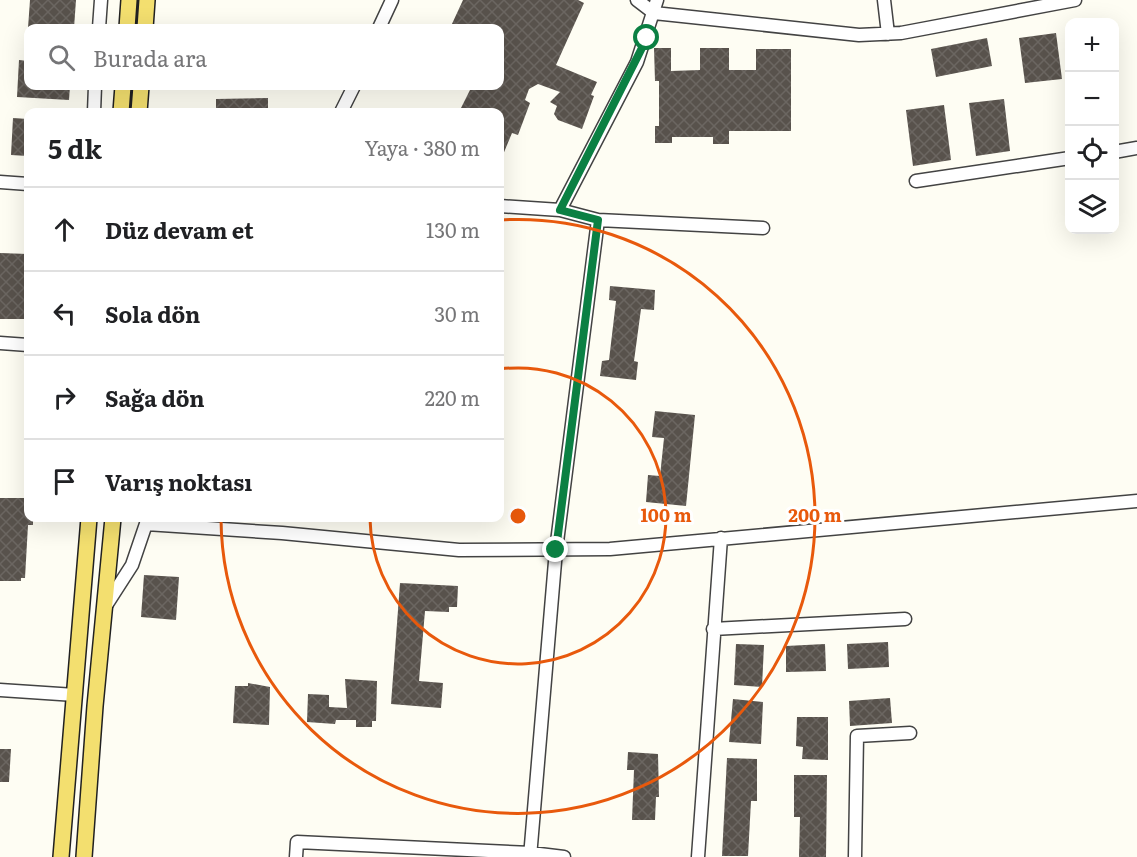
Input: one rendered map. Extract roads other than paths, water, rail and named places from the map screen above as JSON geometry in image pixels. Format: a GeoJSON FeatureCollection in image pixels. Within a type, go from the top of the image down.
{"type":"FeatureCollection","features":[{"type":"Feature","properties":{"kind":"main road"},"geometry":{"type":"LineString","coordinates":[[127,24],[129,0]]}},
{"type":"Feature","properties":{"kind":"main road"},"geometry":{"type":"LineString","coordinates":[[145,24],[147,0]]}},
{"type":"Feature","properties":{"kind":"main road"},"geometry":{"type":"LineString","coordinates":[[121,108],[123,90]]}},
{"type":"Feature","properties":{"kind":"main road"},"geometry":{"type":"LineString","coordinates":[[139,108],[141,90]]}},
{"type":"Feature","properties":{"kind":"main road"},"geometry":{"type":"LineString","coordinates":[[61,857],[89,522]]}},
{"type":"Feature","properties":{"kind":"main road"},"geometry":{"type":"LineString","coordinates":[[84,857],[113,522]]}},
{"type":"Feature","properties":{"kind":"street"},"geometry":{"type":"LineString","coordinates":[[99,24],[101,0]]}},
{"type":"Feature","properties":{"kind":"street"},"geometry":{"type":"LineString","coordinates":[[381,24],[392,0]]}},
{"type":"Feature","properties":{"kind":"street"},"geometry":{"type":"LineString","coordinates":[[637,0],[654,13],[859,35],[888,34],[1075,0]]}},
{"type":"Feature","properties":{"kind":"street"},"geometry":{"type":"LineString","coordinates":[[560,210],[637,62],[657,0]]}},
{"type":"Feature","properties":{"kind":"street"},"geometry":{"type":"LineString","coordinates":[[884,0],[888,34]]}},
{"type":"Feature","properties":{"kind":"street"},"geometry":{"type":"LineString","coordinates":[[94,108],[95,90]]}},
{"type":"Feature","properties":{"kind":"street"},"geometry":{"type":"LineString","coordinates":[[343,108],[352,90]]}},
{"type":"Feature","properties":{"kind":"street"},"geometry":{"type":"LineString","coordinates":[[1119,151],[1137,148]]}},
{"type":"Feature","properties":{"kind":"street"},"geometry":{"type":"LineString","coordinates":[[916,181],[1065,159]]}},
{"type":"Feature","properties":{"kind":"street"},"geometry":{"type":"LineString","coordinates":[[0,182],[24,184]]}},
{"type":"Feature","properties":{"kind":"street"},"geometry":{"type":"LineString","coordinates":[[504,206],[560,210],[598,220],[763,228]]}},
{"type":"Feature","properties":{"kind":"street"},"geometry":{"type":"LineString","coordinates":[[530,855],[556,550],[598,220]]}},
{"type":"Feature","properties":{"kind":"street"},"geometry":{"type":"LineString","coordinates":[[0,343],[24,345]]}},
{"type":"Feature","properties":{"kind":"street"},"geometry":{"type":"LineString","coordinates":[[158,522],[459,550],[610,549],[1137,501]]}},
{"type":"Feature","properties":{"kind":"street"},"geometry":{"type":"LineString","coordinates":[[105,607],[132,565],[147,522]]}},
{"type":"Feature","properties":{"kind":"street"},"geometry":{"type":"LineString","coordinates":[[698,857],[721,538]]}},
{"type":"Feature","properties":{"kind":"street"},"geometry":{"type":"LineString","coordinates":[[713,629],[905,619]]}},
{"type":"Feature","properties":{"kind":"street"},"geometry":{"type":"LineString","coordinates":[[0,690],[75,695]]}},
{"type":"Feature","properties":{"kind":"street"},"geometry":{"type":"LineString","coordinates":[[855,857],[856,736],[910,733]]}},
{"type":"Feature","properties":{"kind":"street"},"geometry":{"type":"LineString","coordinates":[[296,857],[297,842],[564,857]]}}]}
